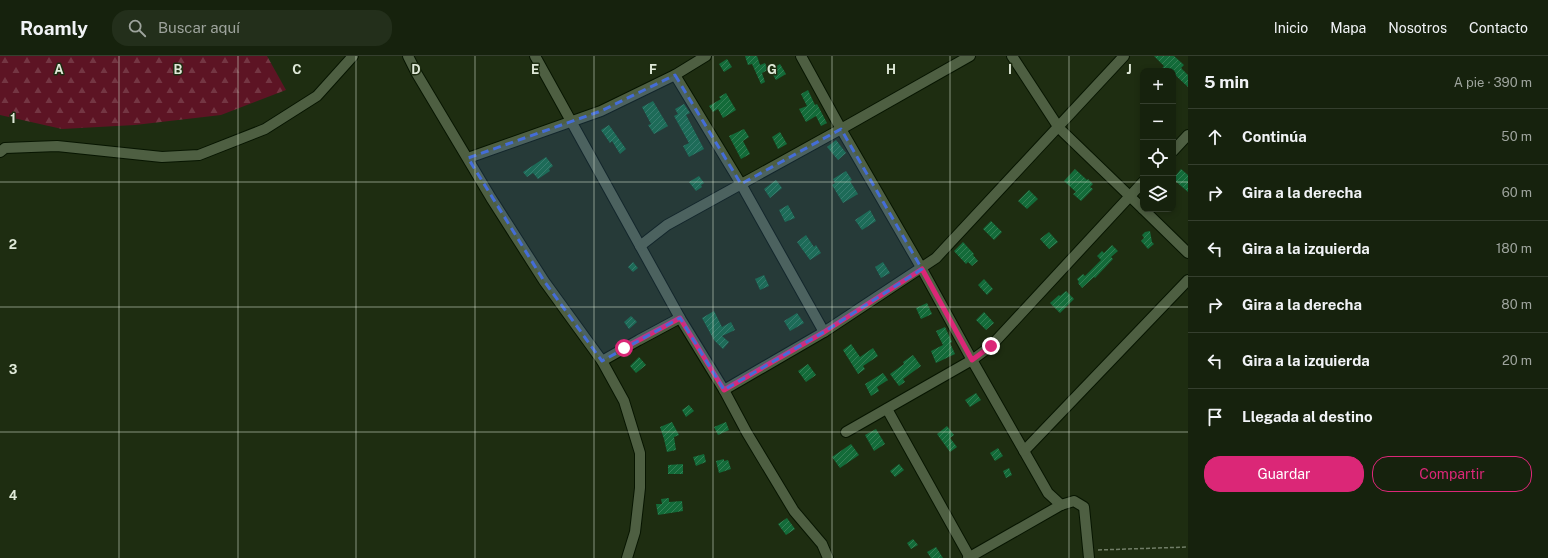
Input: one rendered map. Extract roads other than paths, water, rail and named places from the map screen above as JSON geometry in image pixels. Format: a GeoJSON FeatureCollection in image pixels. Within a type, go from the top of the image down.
{"type":"FeatureCollection","features":[{"type":"Feature","properties":{"kind":"street"},"geometry":{"type":"LineString","coordinates":[[2,149],[57,146],[162,157],[199,155],[265,129],[317,96],[353,56]]}},
{"type":"Feature","properties":{"kind":"street"},"geometry":{"type":"LineString","coordinates":[[408,56],[417,74],[491,198],[544,281],[602,361],[624,401],[640,453],[640,488],[635,532],[627,558]]}},
{"type":"Feature","properties":{"kind":"street"},"geometry":{"type":"LineString","coordinates":[[535,56],[570,122],[680,318],[724,390],[747,433],[794,511],[822,544],[828,558]]}},
{"type":"Feature","properties":{"kind":"street"},"geometry":{"type":"LineString","coordinates":[[468,158],[602,111],[675,74],[706,56]]}},
{"type":"Feature","properties":{"kind":"street"},"geometry":{"type":"LineString","coordinates":[[801,56],[840,129],[922,269],[1048,493],[1061,505]]}},
{"type":"Feature","properties":{"kind":"street"},"geometry":{"type":"LineString","coordinates":[[640,246],[667,224],[970,56]]}},
{"type":"Feature","properties":{"kind":"street"},"geometry":{"type":"LineString","coordinates":[[1012,56],[1059,128],[1140,206]]}},
{"type":"Feature","properties":{"kind":"street"},"geometry":{"type":"LineString","coordinates":[[724,390],[824,332],[922,269],[936,258],[1059,128],[1124,56]]}},
{"type":"Feature","properties":{"kind":"street"},"geometry":{"type":"LineString","coordinates":[[675,74],[741,184],[824,332]]}},
{"type":"Feature","properties":{"kind":"street"},"geometry":{"type":"LineString","coordinates":[[1176,148],[1188,135]]}},
{"type":"Feature","properties":{"kind":"street"},"geometry":{"type":"LineString","coordinates":[[846,432],[972,360],[991,346],[1140,185]]}},
{"type":"Feature","properties":{"kind":"street"},"geometry":{"type":"LineString","coordinates":[[1146,212],[1188,252]]}},
{"type":"Feature","properties":{"kind":"street"},"geometry":{"type":"LineString","coordinates":[[1024,451],[1188,280]]}},
{"type":"Feature","properties":{"kind":"street"},"geometry":{"type":"LineString","coordinates":[[602,361],[680,318]]}},
{"type":"Feature","properties":{"kind":"street"},"geometry":{"type":"LineString","coordinates":[[887,409],[969,558],[1061,505],[1074,501],[1084,507],[1089,554]]}}]}
